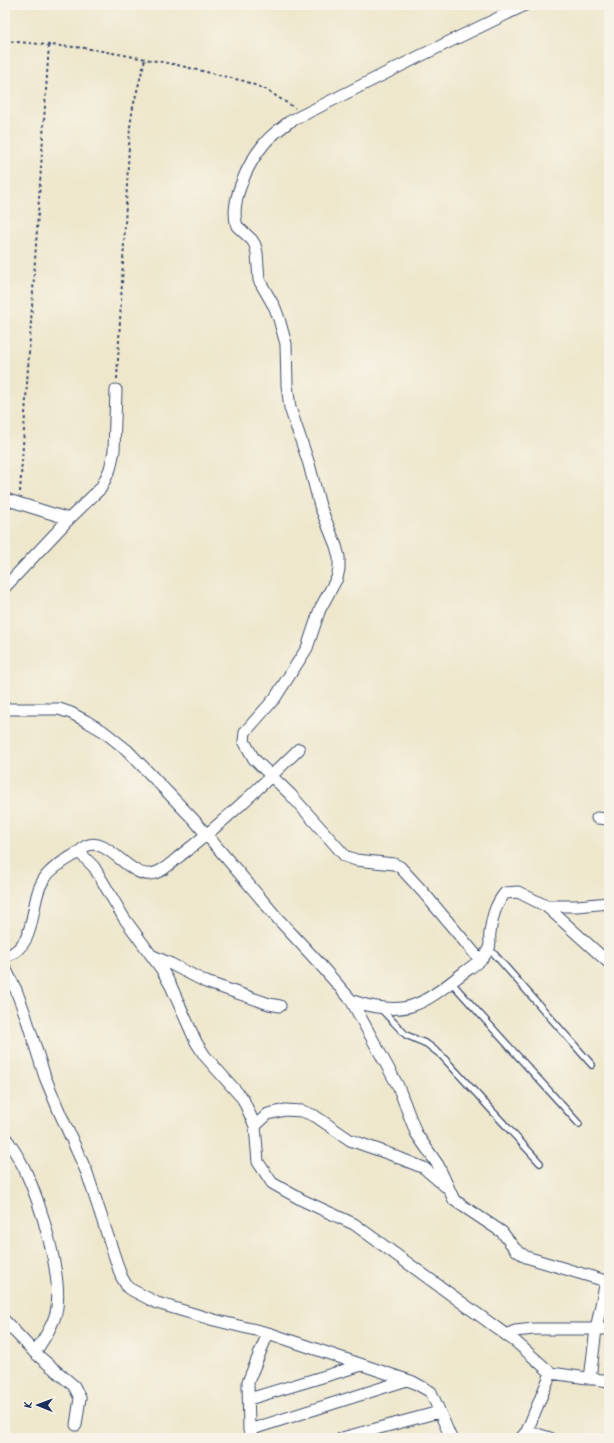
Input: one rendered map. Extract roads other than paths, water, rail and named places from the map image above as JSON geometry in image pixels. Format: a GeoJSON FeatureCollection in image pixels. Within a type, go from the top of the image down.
{"type":"FeatureCollection","features":[{"type":"Feature","properties":{"kind":"street"},"geometry":{"type":"LineString","coordinates":[[480,960],[400,867],[394,864],[356,860],[345,856],[291,795],[254,759],[244,741],[244,732],[275,698],[307,648],[320,609],[337,578],[339,557],[318,500],[309,464],[290,408],[287,385],[286,344],[279,319],[275,308],[259,280],[255,245],[252,240],[237,226],[235,214],[241,184],[255,156],[274,133],[289,122],[525,5]]}},
{"type":"Feature","properties":{"kind":"street"},"geometry":{"type":"LineString","coordinates":[[5,587],[69,519],[101,488],[110,469],[114,451],[116,390]]}},
{"type":"Feature","properties":{"kind":"street"},"geometry":{"type":"LineString","coordinates":[[5,500],[69,519]]}},
{"type":"Feature","properties":{"kind":"street"},"geometry":{"type":"LineString","coordinates":[[5,709],[59,709],[71,713],[103,731],[126,750],[194,820],[279,920],[352,1000],[398,1086],[416,1133],[421,1142],[433,1155],[454,1200],[502,1232],[515,1248],[526,1257],[607,1282],[596,1329],[590,1379]]}},
{"type":"Feature","properties":{"kind":"street"},"geometry":{"type":"LineString","coordinates":[[5,957],[13,954],[24,943],[31,925],[39,890],[46,876],[60,863],[79,852],[87,845],[95,844],[105,848],[129,867],[142,873],[150,874],[162,870],[207,836],[299,749]]}},
{"type":"Feature","properties":{"kind":"street"},"geometry":{"type":"LineString","coordinates":[[597,818],[609,819]]}},
{"type":"Feature","properties":{"kind":"street"},"geometry":{"type":"LineString","coordinates":[[79,852],[94,867],[124,918],[153,956],[171,986],[196,1042],[205,1056],[243,1099],[255,1126],[258,1162],[272,1183],[302,1200],[354,1224],[506,1335],[551,1373],[609,1381]]}},
{"type":"Feature","properties":{"kind":"street"},"geometry":{"type":"LineString","coordinates":[[352,1000],[364,1005],[378,1007],[391,1008],[414,1006],[451,982],[480,960],[489,948],[490,932],[494,912],[505,893],[518,892],[546,906],[609,963]]}},
{"type":"Feature","properties":{"kind":"street"},"geometry":{"type":"LineString","coordinates":[[546,906],[577,906],[609,903]]}},
{"type":"Feature","properties":{"kind":"street"},"geometry":{"type":"LineString","coordinates":[[153,956],[206,982],[269,1004],[280,1006]]}},
{"type":"Feature","properties":{"kind":"street"},"geometry":{"type":"LineString","coordinates":[[5,968],[16,990],[25,1014],[45,1077],[87,1172],[121,1276],[128,1288],[157,1303],[214,1320],[268,1333],[407,1380],[431,1392],[451,1438]]}},
{"type":"Feature","properties":{"kind":"street"},"geometry":{"type":"LineString","coordinates":[[255,1126],[268,1114],[285,1110],[302,1111],[315,1116],[350,1140],[424,1168],[447,1187]]}},
{"type":"Feature","properties":{"kind":"street"},"geometry":{"type":"LineString","coordinates":[[5,1137],[24,1168],[34,1192],[48,1236],[58,1290],[56,1312],[52,1327],[35,1353]]}},
{"type":"Feature","properties":{"kind":"street"},"geometry":{"type":"LineString","coordinates":[[5,1321],[35,1353],[74,1386],[80,1398],[76,1425]]}},
{"type":"Feature","properties":{"kind":"street"},"geometry":{"type":"LineString","coordinates":[[506,1335],[515,1331],[534,1329],[609,1330]]}},
{"type":"Feature","properties":{"kind":"street"},"geometry":{"type":"LineString","coordinates":[[268,1333],[248,1382],[250,1434],[407,1380]]}},
{"type":"Feature","properties":{"kind":"street"},"geometry":{"type":"LineString","coordinates":[[249,1399],[362,1365]]}},
{"type":"Feature","properties":{"kind":"street"},"geometry":{"type":"LineString","coordinates":[[550,1438],[524,1434],[551,1373]]}},
{"type":"Feature","properties":{"kind":"street"},"geometry":{"type":"LineString","coordinates":[[342,1438],[439,1412]]}},
{"type":"Feature","properties":{"kind":"lane"},"geometry":{"type":"LineString","coordinates":[[489,948],[592,1065]]}},
{"type":"Feature","properties":{"kind":"lane"},"geometry":{"type":"LineString","coordinates":[[451,982],[579,1124]]}},
{"type":"Feature","properties":{"kind":"lane"},"geometry":{"type":"LineString","coordinates":[[378,1007],[406,1035],[427,1044],[441,1054],[540,1163]]}}]}
